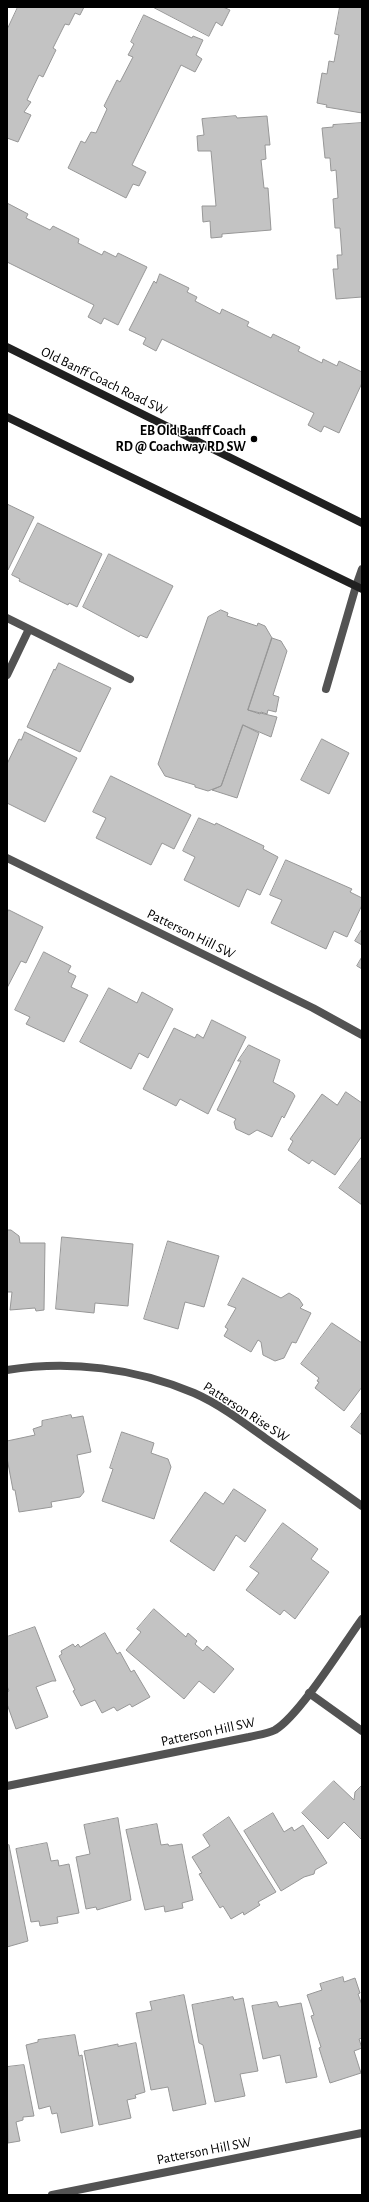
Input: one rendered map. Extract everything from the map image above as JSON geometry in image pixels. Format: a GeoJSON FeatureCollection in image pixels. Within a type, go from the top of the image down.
{"type":"FeatureCollection","features":[{"type":"Feature","properties":{"kind":"main road","name":"Old Banff Coach Road SW"},"geometry":{"type":"LineString","coordinates":[[7,347],[362,523]]}},
{"type":"Feature","properties":{"kind":"main road"},"geometry":{"type":"LineString","coordinates":[[7,417],[359,588]]}},
{"type":"Feature","properties":{"kind":"street"},"geometry":{"type":"LineString","coordinates":[[326,689],[359,588],[362,569]]}},
{"type":"Feature","properties":{"kind":"street"},"geometry":{"type":"LineString","coordinates":[[7,618],[130,679]]}},
{"type":"Feature","properties":{"kind":"street"},"geometry":{"type":"LineString","coordinates":[[7,675],[29,629]]}},
{"type":"Feature","properties":{"kind":"street","name":"Patterson Hill SW"},"geometry":{"type":"LineString","coordinates":[[7,858],[313,1008],[362,1035]]}},
{"type":"Feature","properties":{"kind":"street","name":"Patterson Rise SW"},"geometry":{"type":"LineString","coordinates":[[7,1370],[24,1367],[92,1366],[146,1376],[194,1393],[236,1417],[362,1506]]}},
{"type":"Feature","properties":{"kind":"street","name":"Patterson Hill SW"},"geometry":{"type":"LineString","coordinates":[[7,1786],[264,1734],[275,1730],[289,1718],[309,1693],[362,1619]]}},
{"type":"Feature","properties":{"kind":"street"},"geometry":{"type":"LineString","coordinates":[[309,1693],[362,1731]]}},
{"type":"Feature","properties":{"kind":"street","name":"Patterson Hill SW"},"geometry":{"type":"LineString","coordinates":[[52,2195],[362,2133]]}},
{"type":"Feature","properties":{"kind":"building"},"geometry":{"type":"Polygon","coordinates":[[[18,7],[84,7],[80,15],[75,13],[69,25],[65,24],[53,48],[56,50],[43,77],[39,75],[27,100],[31,102],[24,112],[31,115],[18,142],[7,138],[7,30],[18,7]]]}},
{"type":"Feature","properties":{"kind":"building"},"geometry":{"type":"Polygon","coordinates":[[[153,7],[223,7],[230,10],[222,26],[216,22],[209,36],[153,7]]]}},
{"type":"Feature","properties":{"kind":"building"},"geometry":{"type":"Polygon","coordinates":[[[340,7],[362,7],[362,113],[326,107],[327,105],[317,103],[322,73],[327,74],[329,61],[334,62],[339,35],[335,34],[340,7]]]}},
{"type":"Feature","properties":{"kind":"building"},"geometry":{"type":"Polygon","coordinates":[[[144,15],[192,38],[193,36],[203,40],[196,55],[202,59],[195,72],[181,65],[132,165],[146,172],[139,186],[133,184],[126,198],[68,168],[81,141],[85,143],[91,132],[96,133],[107,109],[104,106],[117,80],[120,82],[133,57],[128,55],[134,44],[131,42],[144,15]]]}},
{"type":"Feature","properties":{"kind":"building"},"geometry":{"type":"Polygon","coordinates":[[[236,116],[237,118],[267,116],[270,145],[265,145],[266,159],[261,160],[264,188],[268,188],[271,230],[222,234],[222,237],[211,238],[210,221],[203,222],[202,206],[216,206],[211,151],[198,151],[197,136],[204,135],[202,119],[236,116]]]}},
{"type":"Feature","properties":{"kind":"building"},"geometry":{"type":"Polygon","coordinates":[[[362,123],[362,297],[336,299],[333,269],[338,269],[337,255],[342,255],[340,228],[335,228],[333,199],[338,198],[336,170],[331,171],[330,158],[325,158],[322,128],[333,127],[333,125],[362,123]]]}},
{"type":"Feature","properties":{"kind":"building"},"geometry":{"type":"Polygon","coordinates":[[[7,203],[28,214],[26,218],[50,230],[53,226],[79,239],[78,243],[102,255],[104,251],[116,257],[118,253],[147,267],[118,325],[104,318],[101,324],[88,317],[94,305],[7,262],[7,203]]]}},
{"type":"Feature","properties":{"kind":"building"},"geometry":{"type":"Polygon","coordinates":[[[160,274],[189,288],[187,292],[197,297],[195,301],[220,314],[222,309],[249,322],[247,326],[271,338],[273,334],[300,347],[298,351],[322,363],[323,359],[337,366],[339,361],[362,372],[362,383],[339,433],[324,426],[321,432],[308,425],[314,413],[162,339],[156,351],[143,344],[146,338],[129,330],[154,281],[156,283],[160,274]]]}},
{"type":"Feature","properties":{"kind":"building"},"geometry":{"type":"Polygon","coordinates":[[[7,504],[34,517],[8,570],[7,570],[7,504]]]}},
{"type":"Feature","properties":{"kind":"building"},"geometry":{"type":"Polygon","coordinates":[[[38,523],[102,554],[77,607],[69,603],[68,605],[19,581],[20,579],[12,575],[38,523]]]}},
{"type":"Feature","properties":{"kind":"building"},"geometry":{"type":"Polygon","coordinates":[[[109,554],[173,586],[147,638],[140,635],[139,637],[83,607],[109,554]]]}},
{"type":"Feature","properties":{"kind":"building"},"geometry":{"type":"Polygon","coordinates":[[[221,610],[228,613],[227,616],[257,626],[258,623],[265,626],[272,638],[248,710],[277,717],[271,737],[243,725],[221,786],[208,791],[195,787],[195,785],[165,776],[158,764],[208,617],[221,610]]]}},
{"type":"Feature","properties":{"kind":"building"},"geometry":{"type":"Polygon","coordinates":[[[272,638],[281,641],[287,651],[273,695],[279,697],[276,712],[268,710],[267,714],[261,712],[260,714],[248,710],[272,638]]]}},
{"type":"Feature","properties":{"kind":"building"},"geometry":{"type":"Polygon","coordinates":[[[59,663],[111,688],[80,752],[27,727],[54,669],[55,670],[59,663]]]}},
{"type":"Feature","properties":{"kind":"building"},"geometry":{"type":"Polygon","coordinates":[[[243,725],[259,733],[237,798],[212,790],[221,786],[243,725]]]}},
{"type":"Feature","properties":{"kind":"building"},"geometry":{"type":"Polygon","coordinates":[[[25,732],[77,758],[45,822],[7,803],[7,764],[19,739],[21,740],[25,732]]]}},
{"type":"Feature","properties":{"kind":"building"},"geometry":{"type":"Polygon","coordinates":[[[322,739],[349,753],[329,794],[301,780],[322,739]]]}},
{"type":"Feature","properties":{"kind":"building"},"geometry":{"type":"Polygon","coordinates":[[[111,776],[191,815],[174,849],[162,843],[151,865],[96,838],[106,818],[93,812],[111,776]]]}},
{"type":"Feature","properties":{"kind":"building"},"geometry":{"type":"Polygon","coordinates":[[[199,818],[215,825],[216,823],[264,846],[263,849],[278,857],[260,895],[247,889],[239,907],[184,880],[195,857],[183,851],[199,818]]]}},
{"type":"Feature","properties":{"kind":"building"},"geometry":{"type":"Polygon","coordinates":[[[286,860],[352,889],[350,892],[362,898],[362,905],[347,937],[334,931],[326,949],[271,923],[282,900],[270,895],[286,860]]]}},
{"type":"Feature","properties":{"kind":"building"},"geometry":{"type":"Polygon","coordinates":[[[9,910],[43,927],[26,963],[21,961],[7,988],[7,914],[9,910]]]}},
{"type":"Feature","properties":{"kind":"building"},"geometry":{"type":"Polygon","coordinates":[[[362,929],[362,945],[355,941],[362,929]]]}},
{"type":"Feature","properties":{"kind":"building"},"geometry":{"type":"Polygon","coordinates":[[[44,952],[71,966],[68,972],[76,976],[71,987],[88,995],[64,1042],[26,1024],[30,1017],[15,1010],[44,952]]]}},
{"type":"Feature","properties":{"kind":"building"},"geometry":{"type":"Polygon","coordinates":[[[362,957],[362,969],[357,966],[362,957]]]}},
{"type":"Feature","properties":{"kind":"building"},"geometry":{"type":"Polygon","coordinates":[[[109,988],[137,1003],[142,992],[173,1009],[148,1058],[139,1053],[131,1069],[80,1042],[109,988]]]}},
{"type":"Feature","properties":{"kind":"building"},"geometry":{"type":"Polygon","coordinates":[[[212,1020],[246,1037],[208,1114],[180,1099],[176,1106],[143,1089],[174,1028],[195,1038],[197,1034],[203,1038],[212,1020]]]}},
{"type":"Feature","properties":{"kind":"building"},"geometry":{"type":"Polygon","coordinates":[[[249,1045],[280,1060],[273,1082],[293,1093],[295,1096],[284,1118],[282,1116],[272,1137],[257,1130],[249,1135],[236,1129],[234,1122],[236,1119],[217,1110],[241,1061],[238,1061],[249,1045]]]}},
{"type":"Feature","properties":{"kind":"building"},"geometry":{"type":"Polygon","coordinates":[[[346,1092],[362,1103],[362,1136],[335,1175],[312,1160],[309,1164],[288,1150],[293,1141],[290,1139],[322,1094],[337,1105],[346,1092]]]}},
{"type":"Feature","properties":{"kind":"building"},"geometry":{"type":"Polygon","coordinates":[[[362,1157],[362,1205],[339,1188],[362,1157]]]}},
{"type":"Feature","properties":{"kind":"building"},"geometry":{"type":"Polygon","coordinates":[[[7,1230],[11,1230],[19,1236],[20,1243],[45,1243],[44,1310],[36,1311],[35,1308],[10,1310],[12,1292],[7,1292],[7,1230]]]}},
{"type":"Feature","properties":{"kind":"building"},"geometry":{"type":"Polygon","coordinates":[[[62,1237],[133,1244],[128,1306],[95,1303],[94,1313],[56,1309],[62,1237]]]}},
{"type":"Feature","properties":{"kind":"building"},"geometry":{"type":"Polygon","coordinates":[[[168,1241],[219,1256],[204,1307],[185,1302],[178,1329],[144,1319],[168,1241]]]}},
{"type":"Feature","properties":{"kind":"building"},"geometry":{"type":"Polygon","coordinates":[[[243,1278],[281,1298],[289,1293],[299,1299],[303,1305],[300,1308],[311,1313],[296,1343],[292,1342],[284,1358],[275,1361],[263,1355],[261,1342],[258,1340],[251,1352],[224,1336],[228,1329],[225,1327],[236,1308],[228,1305],[243,1278]]]}},
{"type":"Feature","properties":{"kind":"building"},"geometry":{"type":"Polygon","coordinates":[[[332,1323],[362,1343],[362,1387],[344,1411],[315,1388],[319,1382],[317,1381],[319,1378],[301,1364],[332,1323]]]}},
{"type":"Feature","properties":{"kind":"building"},"geometry":{"type":"Polygon","coordinates":[[[362,1412],[362,1435],[351,1427],[362,1412]]]}},
{"type":"Feature","properties":{"kind":"building"},"geometry":{"type":"Polygon","coordinates":[[[71,1415],[72,1418],[83,1416],[91,1452],[77,1455],[84,1492],[80,1497],[51,1502],[52,1507],[19,1512],[7,1458],[7,1441],[35,1435],[33,1429],[42,1426],[42,1421],[71,1415]]]}},
{"type":"Feature","properties":{"kind":"building"},"geometry":{"type":"Polygon","coordinates":[[[122,1432],[154,1443],[151,1453],[168,1459],[171,1467],[154,1519],[102,1501],[113,1469],[110,1468],[122,1432]]]}},
{"type":"Feature","properties":{"kind":"building"},"geometry":{"type":"Polygon","coordinates":[[[234,1489],[266,1510],[245,1542],[236,1535],[214,1571],[170,1541],[205,1492],[223,1504],[234,1489]]]}},
{"type":"Feature","properties":{"kind":"building"},"geometry":{"type":"Polygon","coordinates":[[[283,1523],[318,1549],[311,1559],[329,1572],[295,1619],[284,1610],[280,1615],[246,1590],[259,1573],[250,1567],[283,1523]]]}},
{"type":"Feature","properties":{"kind":"building"},"geometry":{"type":"Polygon","coordinates":[[[154,1609],[186,1637],[188,1633],[197,1641],[195,1644],[203,1651],[207,1646],[234,1669],[214,1693],[199,1681],[184,1699],[126,1650],[141,1632],[137,1629],[154,1609]]]}},
{"type":"Feature","properties":{"kind":"building"},"geometry":{"type":"Polygon","coordinates":[[[35,1627],[56,1681],[36,1687],[48,1717],[16,1729],[7,1704],[7,1692],[9,1691],[7,1686],[7,1637],[35,1627]]]}},
{"type":"Feature","properties":{"kind":"building"},"geometry":{"type":"Polygon","coordinates":[[[105,1633],[117,1654],[120,1652],[131,1672],[134,1670],[150,1697],[132,1707],[130,1704],[117,1711],[114,1707],[102,1713],[95,1700],[81,1706],[73,1691],[75,1690],[59,1656],[62,1654],[61,1651],[73,1644],[75,1647],[78,1644],[80,1647],[105,1633]]]}},
{"type":"Feature","properties":{"kind":"building"},"geometry":{"type":"Polygon","coordinates":[[[334,1781],[354,1800],[355,1792],[362,1785],[362,1840],[344,1822],[328,1839],[302,1813],[334,1781]]]}},
{"type":"Feature","properties":{"kind":"building"},"geometry":{"type":"Polygon","coordinates":[[[273,1813],[284,1832],[292,1827],[294,1831],[303,1825],[327,1863],[315,1870],[314,1874],[304,1877],[281,1891],[244,1831],[273,1813]]]}},
{"type":"Feature","properties":{"kind":"building"},"geometry":{"type":"Polygon","coordinates":[[[229,1817],[276,1892],[258,1902],[260,1905],[244,1915],[243,1912],[231,1919],[223,1906],[220,1908],[199,1874],[202,1873],[192,1857],[210,1846],[203,1835],[229,1817]]]}},
{"type":"Feature","properties":{"kind":"building"},"geometry":{"type":"Polygon","coordinates":[[[118,1818],[131,1900],[97,1910],[96,1907],[86,1909],[76,1857],[90,1854],[84,1825],[118,1818]]]}},
{"type":"Feature","properties":{"kind":"building"},"geometry":{"type":"Polygon","coordinates":[[[157,1824],[161,1845],[168,1844],[169,1846],[182,1844],[193,1900],[182,1903],[183,1908],[165,1912],[164,1906],[145,1910],[126,1830],[157,1824]]]}},
{"type":"Feature","properties":{"kind":"building"},"geometry":{"type":"Polygon","coordinates":[[[47,1843],[51,1861],[58,1860],[59,1866],[69,1864],[79,1913],[57,1917],[58,1923],[40,1926],[39,1921],[31,1922],[16,1849],[47,1843]]]}},
{"type":"Feature","properties":{"kind":"building"},"geometry":{"type":"Polygon","coordinates":[[[9,1845],[28,1941],[7,1947],[7,1846],[9,1845]]]}},
{"type":"Feature","properties":{"kind":"building"},"geometry":{"type":"Polygon","coordinates":[[[343,1977],[344,1982],[355,1978],[360,1993],[358,1994],[362,2005],[362,2038],[359,2039],[362,2048],[354,2051],[361,2073],[330,2083],[319,2048],[321,2047],[311,2016],[314,2015],[307,1995],[322,1990],[320,1984],[343,1977]]]}},
{"type":"Feature","properties":{"kind":"building"},"geometry":{"type":"Polygon","coordinates":[[[184,1995],[206,2104],[173,2111],[168,2087],[151,2090],[136,2013],[152,2010],[150,2002],[184,1995]]]}},
{"type":"Feature","properties":{"kind":"building"},"geometry":{"type":"Polygon","coordinates":[[[233,1997],[234,2000],[243,1998],[258,2071],[240,2074],[245,2096],[215,2102],[203,2045],[199,2043],[192,2005],[233,1997]]]}},
{"type":"Feature","properties":{"kind":"building"},"geometry":{"type":"Polygon","coordinates":[[[277,2002],[279,2007],[301,2003],[317,2077],[286,2083],[280,2055],[263,2059],[252,2006],[277,2002]]]}},
{"type":"Feature","properties":{"kind":"building"},"geometry":{"type":"Polygon","coordinates":[[[75,2035],[79,2056],[82,2055],[93,2126],[61,2133],[57,2113],[52,2114],[50,2106],[39,2109],[26,2045],[38,2042],[38,2040],[75,2035]]]}},
{"type":"Feature","properties":{"kind":"building"},"geometry":{"type":"Polygon","coordinates":[[[136,2043],[145,2092],[135,2095],[136,2098],[127,2100],[131,2118],[99,2125],[84,2051],[118,2044],[118,2046],[136,2043]]]}},
{"type":"Feature","properties":{"kind":"building"},"geometry":{"type":"Polygon","coordinates":[[[24,2065],[34,2116],[23,2117],[23,2120],[16,2122],[20,2141],[8,2143],[7,2067],[24,2065]]]}},
{"type":"Feature","properties":{"kind":"place","name":"EB Old Banff Coach RD @ Coachway RD SW"},"geometry":{"type":"Point","coordinates":[254,439]}}]}
